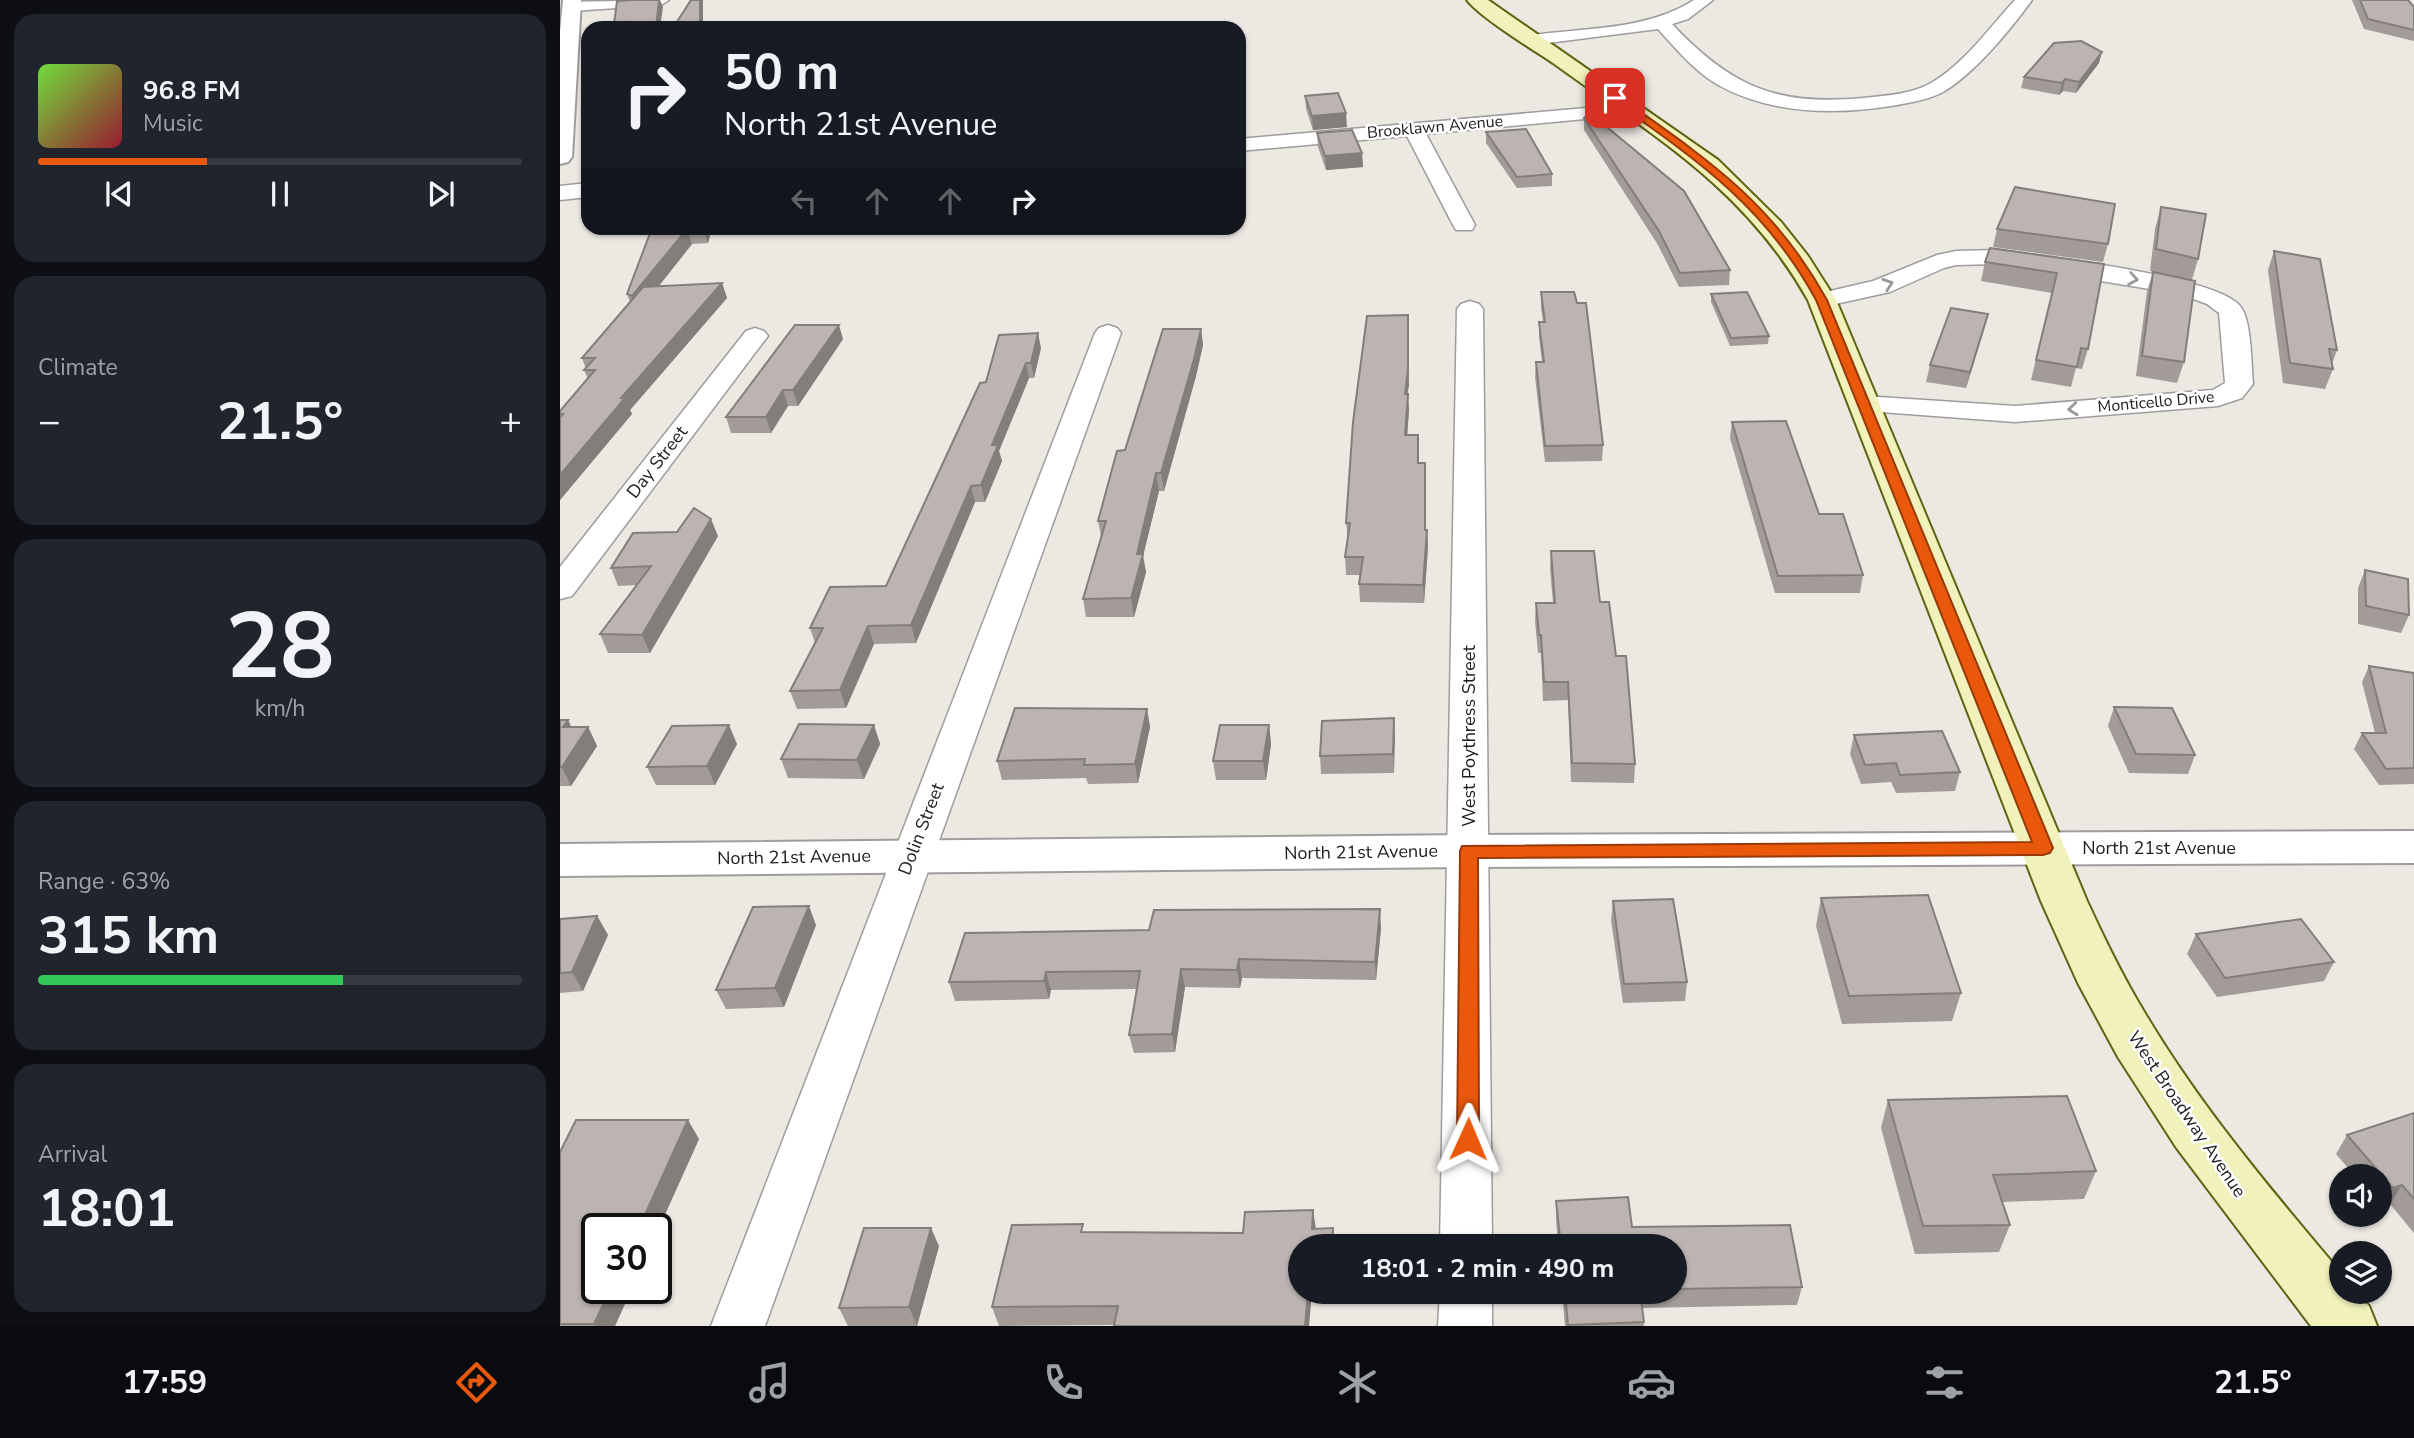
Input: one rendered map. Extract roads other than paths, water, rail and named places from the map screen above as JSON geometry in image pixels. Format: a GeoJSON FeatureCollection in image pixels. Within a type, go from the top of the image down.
{"type":"FeatureCollection","features":[{"type":"Feature","properties":{"kind":"main road","name":"West Broadway Avenue"},"geometry":{"type":"LineString","coordinates":[[1476,0],[1710,165],[1737,188],[1779,234],[1805,269],[1822,300],[2080,934],[2147,1061],[2256,1215],[2348,1326]]}},
{"type":"Feature","properties":{"kind":"street"},"geometry":{"type":"LineString","coordinates":[[560,157],[563,74],[572,3],[661,0]]}},
{"type":"Feature","properties":{"kind":"street"},"geometry":{"type":"LineString","coordinates":[[1532,40],[1662,23],[1682,15],[1705,0]]}},
{"type":"Feature","properties":{"kind":"street"},"geometry":{"type":"LineString","coordinates":[[1662,23],[1706,68],[1742,89],[1801,103],[1853,105],[1902,98],[1941,85],[1973,56],[2024,0]]}},
{"type":"Feature","properties":{"kind":"street","name":"Brooklawn Avenue"},"geometry":{"type":"LineString","coordinates":[[1246,144],[1631,110]]}},
{"type":"Feature","properties":{"kind":"street"},"geometry":{"type":"LineString","coordinates":[[1413,129],[1464,225]]}},
{"type":"Feature","properties":{"kind":"street"},"geometry":{"type":"LineString","coordinates":[[560,192],[581,190]]}},
{"type":"Feature","properties":{"kind":"street","name":"Monticello Drive"},"geometry":{"type":"LineString","coordinates":[[1822,300],[1881,287],[1937,262],[1956,258],[1988,257],[2050,264],[2185,288],[2216,299],[2230,309],[2234,318],[2239,384],[2232,392],[2218,398],[2015,414],[1864,404]]}},
{"type":"Feature","properties":{"kind":"street","name":"West Poythress Street"},"geometry":{"type":"LineString","coordinates":[[1466,1234],[1470,309]]}},
{"type":"Feature","properties":{"kind":"street","name":"Dolin Street"},"geometry":{"type":"LineString","coordinates":[[738,1326],[1108,333]]}},
{"type":"Feature","properties":{"kind":"street","name":"Day Street"},"geometry":{"type":"LineString","coordinates":[[560,589],[755,336]]}},
{"type":"Feature","properties":{"kind":"street","name":"North 21st Avenue"},"geometry":{"type":"LineString","coordinates":[[560,860],[1469,851],[2414,847]]}},
{"type":"Feature","properties":{"kind":"street"},"geometry":{"type":"LineString","coordinates":[[1465,1326],[1466,1304]]}}]}
